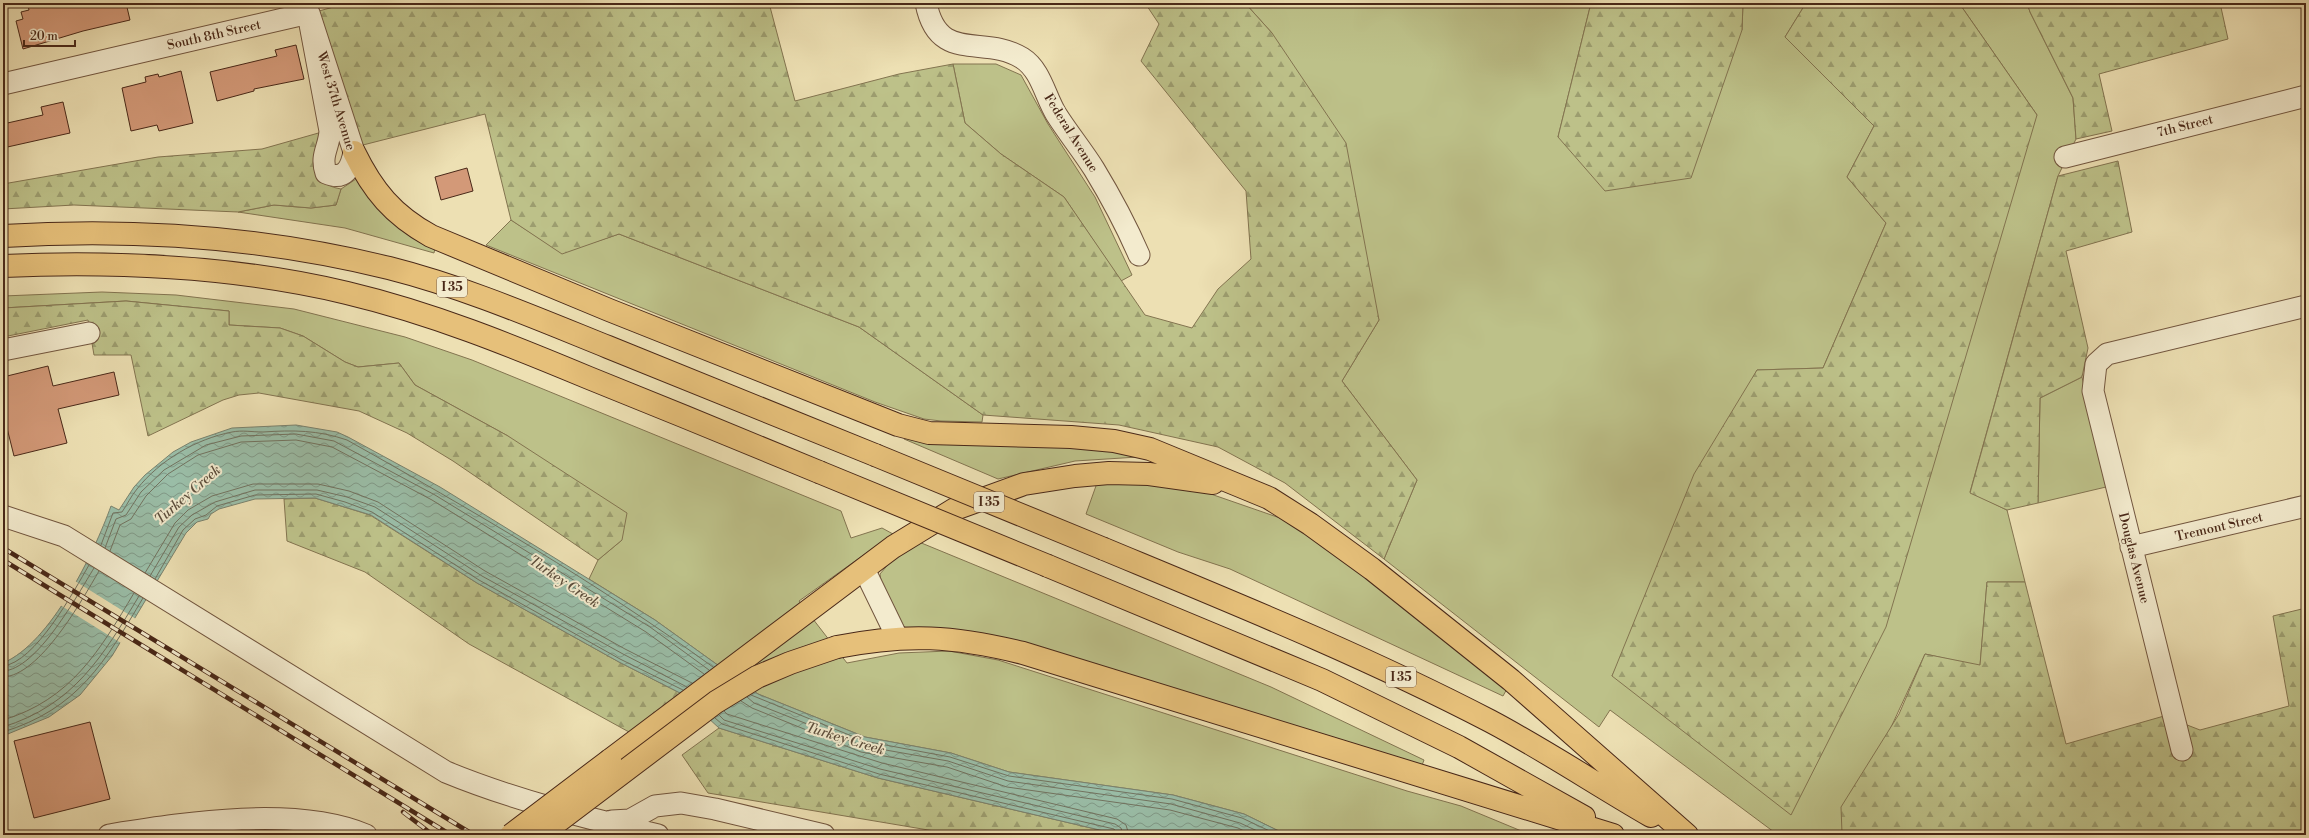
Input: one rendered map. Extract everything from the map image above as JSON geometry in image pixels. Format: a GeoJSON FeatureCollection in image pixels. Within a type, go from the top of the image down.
{"type":"FeatureCollection","features":[{"type":"Feature","properties":{"kind":"highway"},"geometry":{"type":"LineString","coordinates":[[354,152],[366,178],[380,196],[412,226],[431,236],[616,313],[898,425],[928,433],[1071,437],[1114,442],[1150,449],[1269,498],[1310,524],[1372,569],[1511,680],[1687,835]]}},
{"type":"Feature","properties":{"kind":"highway","name":"I 35"},"geometry":{"type":"LineString","coordinates":[[3,236],[91,233],[164,235],[296,249],[389,268],[453,288],[535,318],[875,455],[1272,618],[1450,701],[1491,722],[1683,835]]}},
{"type":"Feature","properties":{"kind":"highway"},"geometry":{"type":"LineString","coordinates":[[3,266],[131,264],[268,278],[347,293],[427,315],[498,340],[1322,680],[1458,747],[1539,790],[1614,835]]}},
{"type":"Feature","properties":{"kind":"highway"},"geometry":{"type":"LineString","coordinates":[[511,835],[864,569],[924,527],[955,509],[1024,484],[1109,473],[1149,474],[1250,489]]}},
{"type":"Feature","properties":{"kind":"highway"},"geometry":{"type":"LineString","coordinates":[[540,835],[716,702],[757,677],[790,663],[837,647],[897,637],[948,638],[978,642],[1023,652],[1614,835]]}},
{"type":"Feature","properties":{"kind":"street","name":"Federal Avenue"},"geometry":{"type":"LineString","coordinates":[[926,3],[928,14],[938,31],[949,42],[1004,50],[1021,58],[1034,68],[1056,113],[1094,168],[1122,217],[1139,255]]}},
{"type":"Feature","properties":{"kind":"street","name":"South 8th Street"},"geometry":{"type":"LineString","coordinates":[[3,84],[308,8]]}},
{"type":"Feature","properties":{"kind":"street","name":"West 37th Avenue"},"geometry":{"type":"LineString","coordinates":[[308,8],[354,152],[351,167],[347,172],[332,176],[326,173],[322,162],[329,143],[330,131],[308,8]]}},
{"type":"Feature","properties":{"kind":"street","name":"7th Street"},"geometry":{"type":"LineString","coordinates":[[2064,156],[2306,96]]}},
{"type":"Feature","properties":{"kind":"street","name":"Douglas Avenue"},"geometry":{"type":"LineString","coordinates":[[2182,750],[2131,547],[2094,391],[2096,364],[2107,354],[2306,306]]}},
{"type":"Feature","properties":{"kind":"street"},"geometry":{"type":"LineString","coordinates":[[3,350],[88,334]]}},
{"type":"Feature","properties":{"kind":"street","name":"Tremont Street"},"geometry":{"type":"LineString","coordinates":[[2131,547],[2306,506]]}},
{"type":"Feature","properties":{"kind":"street"},"geometry":{"type":"LineString","coordinates":[[3,516],[64,536],[92,552],[446,772],[492,790],[602,822],[658,835]]}},
{"type":"Feature","properties":{"kind":"street"},"geometry":{"type":"LineString","coordinates":[[864,569],[897,637]]}},
{"type":"Feature","properties":{"kind":"street"},"geometry":{"type":"LineString","coordinates":[[602,822],[630,820],[655,806],[681,803],[716,809],[824,835]]}},
{"type":"Feature","properties":{"kind":"street"},"geometry":{"type":"LineString","coordinates":[[109,835],[227,821],[282,818],[327,823],[366,835]]}},
{"type":"Feature","properties":{"kind":"green space"},"geometry":{"type":"Polygon","coordinates":[[[348,3],[769,3],[795,101],[899,74],[953,64],[965,123],[1001,154],[1064,197],[1145,315],[1192,328],[1218,289],[1251,259],[1246,191],[1141,61],[1159,24],[1145,3],[1245,3],[1272,33],[1346,143],[1379,320],[1342,381],[1417,480],[1384,559],[1285,483],[1218,447],[1119,425],[983,415],[859,327],[619,234],[562,254],[511,220],[485,114],[359,146],[319,11],[348,3]]]}},
{"type":"Feature","properties":{"kind":"green space"},"geometry":{"type":"Polygon","coordinates":[[[1245,3],[1591,3],[1558,137],[1742,30],[1743,3],[1806,3],[1785,37],[1874,126],[1847,177],[1886,223],[1823,368],[1757,370],[1612,676],[2037,115],[1959,3],[2027,3],[2030,12],[2073,98],[2076,139],[2058,176],[1970,492],[2007,510],[2025,582],[1987,582],[1980,666],[1925,654],[1842,833],[1848,835],[1778,835],[1610,710],[1599,727],[1384,559],[1417,480],[1342,381],[1379,320],[1272,33],[1245,3]]]}},
{"type":"Feature","properties":{"kind":"green space"},"geometry":{"type":"Polygon","coordinates":[[[1591,3],[1743,3],[1742,30],[1691,178],[1605,191],[1558,137],[1591,3]]]}},
{"type":"Feature","properties":{"kind":"green space"},"geometry":{"type":"Polygon","coordinates":[[[1806,3],[1959,3],[2037,115],[1886,627],[1791,815],[1612,676],[1694,474],[1757,370],[1823,368],[1886,223],[1847,177],[1874,126],[1785,37],[1806,3]]]}},
{"type":"Feature","properties":{"kind":"green space"},"geometry":{"type":"Polygon","coordinates":[[[2027,3],[2220,3],[2228,39],[2099,74],[2112,131],[2076,139],[2073,98],[2030,12],[2027,3]]]}},
{"type":"Feature","properties":{"kind":"green space"},"geometry":{"type":"Polygon","coordinates":[[[953,64],[996,64],[1021,75],[1048,124],[1095,197],[1132,275],[1121,281],[1064,197],[1001,154],[965,123],[953,64]]]}},
{"type":"Feature","properties":{"kind":"green space"},"geometry":{"type":"Polygon","coordinates":[[[322,132],[316,151],[315,168],[317,175],[322,181],[330,186],[341,189],[336,205],[311,208],[274,205],[238,212],[74,205],[3,209],[3,184],[158,157],[262,149],[322,132]]]}},
{"type":"Feature","properties":{"kind":"green space"},"geometry":{"type":"Polygon","coordinates":[[[2118,161],[2132,232],[2066,251],[2088,348],[2082,377],[2040,398],[2038,503],[2007,510],[1970,493],[2058,176],[2118,161]]]}},
{"type":"Feature","properties":{"kind":"green space"},"geometry":{"type":"Polygon","coordinates":[[[359,177],[375,200],[391,219],[410,235],[435,248],[434,253],[345,228],[238,212],[274,205],[311,208],[336,205],[341,189],[359,177]]]}},
{"type":"Feature","properties":{"kind":"green space"},"geometry":{"type":"Polygon","coordinates":[[[511,220],[562,253],[619,234],[859,327],[983,415],[982,422],[924,419],[875,402],[486,245],[511,220]]]}},
{"type":"Feature","properties":{"kind":"green space"},"geometry":{"type":"Polygon","coordinates":[[[102,292],[176,295],[294,309],[405,337],[472,360],[841,511],[851,538],[882,528],[893,534],[799,601],[847,663],[899,653],[949,651],[998,660],[1407,791],[1461,806],[1531,835],[1287,835],[1244,814],[1173,795],[1009,772],[951,753],[865,737],[758,694],[655,620],[589,579],[598,560],[622,540],[508,436],[415,385],[399,363],[358,367],[345,362],[303,336],[280,328],[229,325],[229,311],[126,301],[3,308],[3,296],[102,292]]]}},
{"type":"Feature","properties":{"kind":"green space"},"geometry":{"type":"Polygon","coordinates":[[[126,301],[229,311],[229,325],[280,328],[303,336],[345,362],[358,367],[399,363],[415,385],[508,436],[627,513],[622,540],[598,560],[453,461],[407,433],[359,411],[259,393],[239,395],[223,400],[148,436],[131,355],[94,355],[88,320],[3,337],[3,308],[126,301]]]}},
{"type":"Feature","properties":{"kind":"green space"},"geometry":{"type":"Polygon","coordinates":[[[2082,377],[2106,487],[2038,503],[2040,398],[2082,377]]]}},
{"type":"Feature","properties":{"kind":"green space"},"geometry":{"type":"Polygon","coordinates":[[[905,437],[1100,448],[1138,457],[1075,461],[998,479],[904,439],[905,437]]]}},
{"type":"Feature","properties":{"kind":"green space"},"geometry":{"type":"Polygon","coordinates":[[[1097,483],[1146,483],[1205,492],[1280,518],[1330,549],[1508,687],[1503,696],[1230,569],[1178,552],[1086,514],[1097,483]]]}},
{"type":"Feature","properties":{"kind":"green space"},"geometry":{"type":"Polygon","coordinates":[[[315,498],[370,515],[477,583],[619,662],[682,694],[629,732],[469,644],[365,572],[287,541],[284,499],[315,498]]]}},
{"type":"Feature","properties":{"kind":"green space"},"geometry":{"type":"Polygon","coordinates":[[[919,542],[1271,687],[1424,760],[1421,768],[904,627],[881,581],[880,574],[891,561],[919,542]]]}},
{"type":"Feature","properties":{"kind":"green space"},"geometry":{"type":"Polygon","coordinates":[[[1987,582],[2025,582],[2066,744],[2164,716],[2200,730],[2289,706],[2273,616],[2306,608],[2306,835],[1848,835],[1842,833],[1841,807],[1899,714],[1925,654],[1980,665],[1987,582]]]}},
{"type":"Feature","properties":{"kind":"green space"},"geometry":{"type":"Polygon","coordinates":[[[719,728],[878,778],[1121,835],[958,835],[708,793],[682,755],[719,728]]]}},
{"type":"Feature","properties":{"kind":"green space"},"geometry":{"type":"Polygon","coordinates":[[[236,825],[239,835],[142,835],[236,825]]]}},
{"type":"Feature","properties":{"kind":"green space"},"geometry":{"type":"Polygon","coordinates":[[[236,825],[310,830],[330,835],[239,835],[236,825]]]}},
{"type":"Feature","properties":{"kind":"water","name":"Turkey Creek"},"geometry":{"type":"Polygon","coordinates":[[[296,425],[337,432],[440,487],[655,620],[758,694],[865,737],[951,753],[1009,772],[1173,795],[1244,814],[1287,835],[1121,835],[878,778],[719,728],[682,694],[619,662],[477,583],[371,515],[315,498],[255,499],[219,509],[211,514],[208,519],[197,522],[186,533],[112,656],[80,695],[49,717],[3,736],[3,663],[21,652],[38,637],[54,617],[69,595],[94,548],[111,506],[119,510],[134,487],[145,475],[173,452],[191,442],[232,428],[296,425]]]}},
{"type":"Feature","properties":{"kind":"pier"},"geometry":{"type":"Polygon","coordinates":[[[75,581],[136,619],[121,643],[60,605],[75,581]]]}},
{"type":"Feature","properties":{"kind":"building"},"geometry":{"type":"Polygon","coordinates":[[[38,3],[126,3],[130,20],[83,31],[23,49],[16,21],[23,19],[21,12],[29,10],[28,6],[38,3]]]}},
{"type":"Feature","properties":{"kind":"building"},"geometry":{"type":"Polygon","coordinates":[[[296,45],[304,79],[254,89],[254,91],[217,101],[210,72],[277,56],[275,50],[296,45]]]}},
{"type":"Feature","properties":{"kind":"building"},"geometry":{"type":"Polygon","coordinates":[[[181,71],[193,123],[159,131],[157,125],[131,131],[122,88],[146,82],[145,77],[158,74],[159,77],[181,71]]]}},
{"type":"Feature","properties":{"kind":"building"},"geometry":{"type":"Polygon","coordinates":[[[63,102],[70,133],[3,148],[3,124],[43,115],[41,107],[63,102]]]}},
{"type":"Feature","properties":{"kind":"building"},"geometry":{"type":"Polygon","coordinates":[[[467,168],[473,191],[441,200],[435,177],[467,168]]]}},
{"type":"Feature","properties":{"kind":"building"},"geometry":{"type":"Polygon","coordinates":[[[48,366],[53,386],[114,372],[119,395],[58,409],[67,443],[14,456],[3,412],[3,377],[48,366]]]}},
{"type":"Feature","properties":{"kind":"building"},"geometry":{"type":"Polygon","coordinates":[[[90,722],[110,799],[34,818],[14,741],[90,722]]]}},
{"type":"Feature","properties":{"kind":"railway"},"geometry":{"type":"LineString","coordinates":[[3,548],[474,835]]}},
{"type":"Feature","properties":{"kind":"railway"},"geometry":{"type":"LineString","coordinates":[[3,560],[451,835]]}},
{"type":"Feature","properties":{"kind":"railway"},"geometry":{"type":"LineString","coordinates":[[403,812],[433,835]]}}]}
